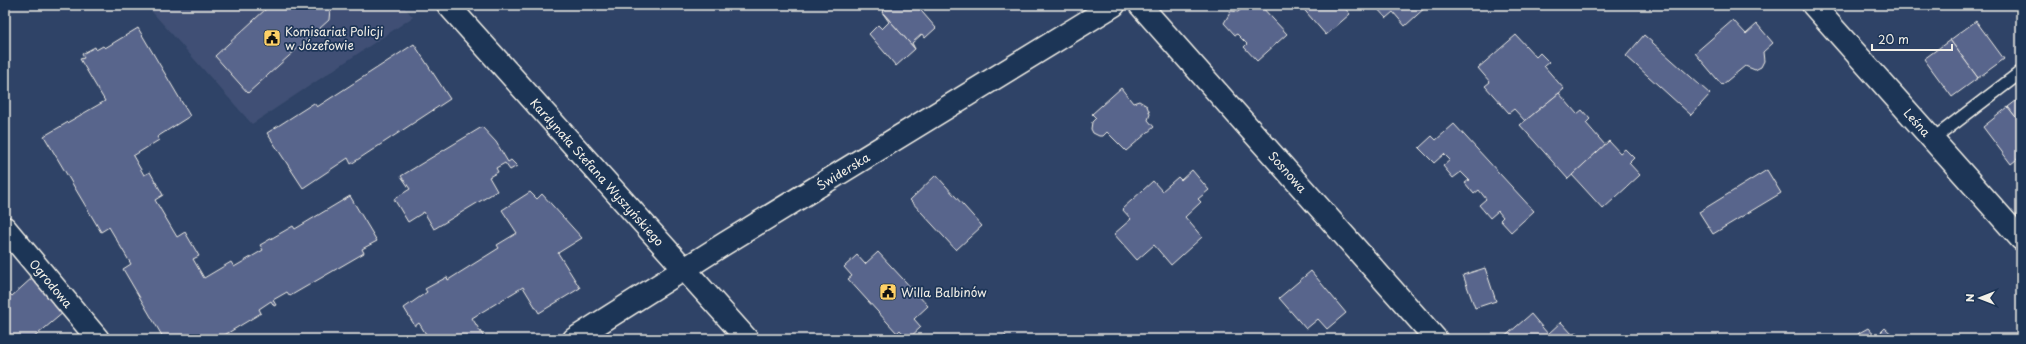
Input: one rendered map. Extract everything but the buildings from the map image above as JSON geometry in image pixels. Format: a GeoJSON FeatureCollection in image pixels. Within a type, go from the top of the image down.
{"type":"FeatureCollection","features":[{"type":"Feature","properties":{"kind":"street","name":"Kardynała Stefana Wyszyńskiego"},"geometry":{"type":"LineString","coordinates":[[448,5],[746,339]]}},
{"type":"Feature","properties":{"kind":"street","name":"Świderska"},"geometry":{"type":"LineString","coordinates":[[574,339],[685,270],[730,240],[1114,5]]}},
{"type":"Feature","properties":{"kind":"street","name":"Sosnowa"},"geometry":{"type":"LineString","coordinates":[[1140,5],[1436,339]]}},
{"type":"Feature","properties":{"kind":"street","name":"Leśna"},"geometry":{"type":"LineString","coordinates":[[1813,5],[2021,239]]}},
{"type":"Feature","properties":{"kind":"street","name":"Ogrodowa"},"geometry":{"type":"LineString","coordinates":[[5,228],[98,339]]}},
{"type":"Feature","properties":{"kind":"lane"},"geometry":{"type":"LineString","coordinates":[[1932,140],[2021,72]]}},
{"type":"Feature","properties":{"kind":"shaded area"},"geometry":{"type":"Polygon","coordinates":[[[146,5],[402,5],[413,17],[252,124],[146,5]]]}},
{"type":"Feature","properties":{"kind":"place","name":"Komisariat Policji w Józefowie"},"geometry":{"type":"Point","coordinates":[272,38]}},
{"type":"Feature","properties":{"kind":"place","name":"Willa Balbinów"},"geometry":{"type":"Point","coordinates":[888,292]}}]}
